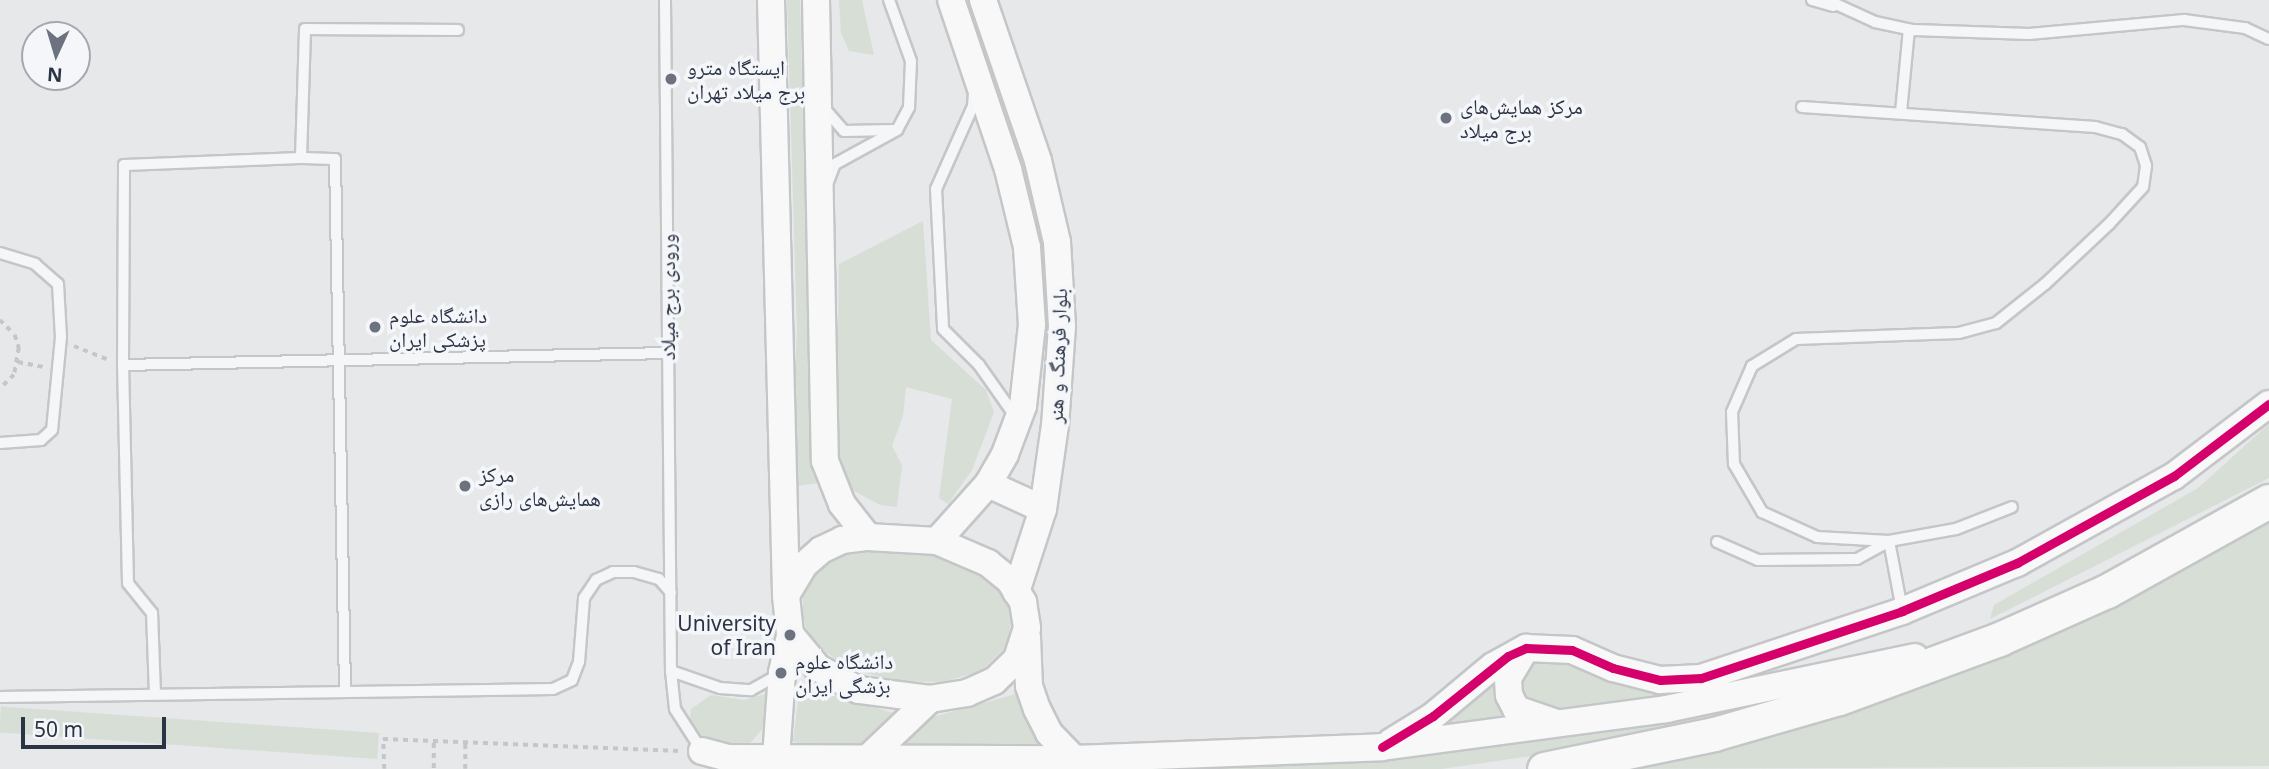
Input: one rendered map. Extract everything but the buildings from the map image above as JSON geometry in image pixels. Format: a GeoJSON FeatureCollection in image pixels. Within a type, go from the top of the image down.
{"type":"FeatureCollection","features":[{"type":"Feature","properties":{"kind":"highway"},"geometry":{"type":"LineString","coordinates":[[1544,769],[1714,734],[1839,698],[1999,639],[2107,591],[2269,501]]}},
{"type":"Feature","properties":{"kind":"main road"},"geometry":{"type":"LineString","coordinates":[[771,0],[786,595],[790,634],[782,673],[776,758]]}},
{"type":"Feature","properties":{"kind":"main road"},"geometry":{"type":"LineString","coordinates":[[816,0],[823,195],[824,461],[842,504],[868,537]]}},
{"type":"Feature","properties":{"kind":"main road","name":"بلوار فرهنگ و هنر"},"geometry":{"type":"LineString","coordinates":[[937,541],[988,484],[1006,454],[1020,413],[1032,325],[1027,247],[1008,169],[951,0]]}},
{"type":"Feature","properties":{"kind":"main road","name":"بلوار فرهنگ و هنر"},"geometry":{"type":"LineString","coordinates":[[984,0],[1038,161],[1057,242],[1062,326],[1055,425],[1043,509],[1016,592]]}},
{"type":"Feature","properties":{"kind":"main road"},"geometry":{"type":"LineString","coordinates":[[1382,747],[1433,716],[1500,661],[1526,648],[1572,650],[1613,668],[1660,680],[1701,678],[1902,611],[2017,563],[2162,482],[2269,404]]}},
{"type":"Feature","properties":{"kind":"main road"},"geometry":{"type":"LineString","coordinates":[[1020,413],[1036,431],[1055,425]]}},
{"type":"Feature","properties":{"kind":"main road"},"geometry":{"type":"LineString","coordinates":[[988,484],[1043,509]]}},
{"type":"Feature","properties":{"kind":"main road"},"geometry":{"type":"LineString","coordinates":[[786,595],[804,565],[821,550],[842,540],[868,537],[937,541],[988,564],[1016,592],[1027,628],[1029,686],[1049,733],[1074,759]]}},
{"type":"Feature","properties":{"kind":"main road"},"geometry":{"type":"LineString","coordinates":[[790,634],[818,668],[837,680],[890,697],[930,699],[967,693],[994,681],[1017,659],[1027,628]]}},
{"type":"Feature","properties":{"kind":"main road"},"geometry":{"type":"LineString","coordinates":[[702,751],[728,758],[1074,759],[1382,747],[1573,723],[1680,706],[1999,639]]}},
{"type":"Feature","properties":{"kind":"main road"},"geometry":{"type":"LineString","coordinates":[[1526,648],[1508,678],[1516,709],[1531,717],[1573,723]]}},
{"type":"Feature","properties":{"kind":"main road"},"geometry":{"type":"LineString","coordinates":[[867,759],[930,699]]}},
{"type":"Feature","properties":{"kind":"lane","name":"ورودی برج میلاد"},"geometry":{"type":"LineString","coordinates":[[665,0],[671,671],[675,709],[702,751]]}},
{"type":"Feature","properties":{"kind":"lane"},"geometry":{"type":"LineString","coordinates":[[823,195],[835,164],[897,130],[909,107],[911,61],[889,0]]}},
{"type":"Feature","properties":{"kind":"lane"},"geometry":{"type":"LineString","coordinates":[[1812,0],[1909,29],[2029,34],[2184,20],[2245,28],[2269,39]]}},
{"type":"Feature","properties":{"kind":"lane"},"geometry":{"type":"LineString","coordinates":[[1827,0],[1837,7]]}},
{"type":"Feature","properties":{"kind":"lane"},"geometry":{"type":"LineString","coordinates":[[301,158],[305,29],[458,30]]}},
{"type":"Feature","properties":{"kind":"lane"},"geometry":{"type":"LineString","coordinates":[[1901,112],[1909,29]]}},
{"type":"Feature","properties":{"kind":"lane"},"geometry":{"type":"LineString","coordinates":[[976,73],[974,106],[936,189],[943,329],[979,365],[1020,413]]}},
{"type":"Feature","properties":{"kind":"lane"},"geometry":{"type":"LineString","coordinates":[[817,79],[824,107],[844,131],[897,130]]}},
{"type":"Feature","properties":{"kind":"lane"},"geometry":{"type":"LineString","coordinates":[[1802,107],[2095,127],[2122,134],[2140,147],[2146,166],[2143,187],[2045,284],[1996,323],[1958,333],[1796,339],[1752,366],[1732,412],[1734,464],[1762,512],[1817,537],[1889,541],[1956,529],[2012,507]]}},
{"type":"Feature","properties":{"kind":"lane"},"geometry":{"type":"LineString","coordinates":[[155,694],[152,613],[128,583],[122,365],[124,165],[301,158],[335,159],[345,691]]}},
{"type":"Feature","properties":{"kind":"lane"},"geometry":{"type":"LineString","coordinates":[[0,253],[35,264],[58,284],[61,337],[60,371],[52,430],[41,440],[0,443]]}},
{"type":"Feature","properties":{"kind":"lane"},"geometry":{"type":"LineString","coordinates":[[122,365],[338,358],[668,353]]}},
{"type":"Feature","properties":{"kind":"lane"},"geometry":{"type":"LineString","coordinates":[[1717,542],[1758,560],[1857,559],[1889,541]]}},
{"type":"Feature","properties":{"kind":"lane"},"geometry":{"type":"LineString","coordinates":[[1889,541],[1902,611]]}},
{"type":"Feature","properties":{"kind":"lane"},"geometry":{"type":"LineString","coordinates":[[0,697],[553,689],[572,680],[579,662],[584,598],[596,580],[613,572],[634,572],[659,579],[671,593]]}},
{"type":"Feature","properties":{"kind":"lane"},"geometry":{"type":"LineString","coordinates":[[671,671],[720,688],[751,690],[782,673]]}},
{"type":"Feature","properties":{"kind":"path"},"geometry":{"type":"LineString","coordinates":[[0,320],[15,335],[18,362],[0,389]]}},
{"type":"Feature","properties":{"kind":"path"},"geometry":{"type":"LineString","coordinates":[[61,337],[80,350],[122,365]]}},
{"type":"Feature","properties":{"kind":"path"},"geometry":{"type":"LineString","coordinates":[[18,362],[60,371]]}},
{"type":"Feature","properties":{"kind":"path"},"geometry":{"type":"LineString","coordinates":[[384,769],[383,739],[702,751]]}},
{"type":"Feature","properties":{"kind":"path"},"geometry":{"type":"LineString","coordinates":[[434,743],[434,769]]}},
{"type":"Feature","properties":{"kind":"path"},"geometry":{"type":"LineString","coordinates":[[465,743],[465,769]]}},
{"type":"Feature","properties":{"kind":"shaded area"},"geometry":{"type":"Polygon","coordinates":[[[787,0],[800,0],[811,446],[818,483],[789,487],[797,330],[787,0]]]}},
{"type":"Feature","properties":{"kind":"shaded area"},"geometry":{"type":"Polygon","coordinates":[[[839,0],[862,0],[874,55],[849,51],[841,33],[839,0]]]}},
{"type":"Feature","properties":{"kind":"shaded area"},"geometry":{"type":"Polygon","coordinates":[[[923,221],[931,340],[986,390],[994,412],[972,470],[948,504],[939,498],[952,399],[906,387],[903,416],[892,446],[902,465],[897,507],[880,505],[845,486],[836,459],[839,264],[923,221]]]}},
{"type":"Feature","properties":{"kind":"shaded area"},"geometry":{"type":"Polygon","coordinates":[[[2269,424],[2269,478],[1990,619],[1994,605],[2198,488],[2269,424]]]}},
{"type":"Feature","properties":{"kind":"shaded area"},"geometry":{"type":"Polygon","coordinates":[[[2269,521],[2269,766],[1627,769],[1759,739],[1883,702],[2009,656],[2105,611],[2269,521]]]}},
{"type":"Feature","properties":{"kind":"shaded area"},"geometry":{"type":"Polygon","coordinates":[[[903,548],[951,560],[988,578],[1004,595],[1012,617],[1007,646],[981,671],[942,682],[895,681],[847,668],[812,641],[803,620],[803,595],[813,574],[848,551],[903,548]]]}},
{"type":"Feature","properties":{"kind":"shaded area"},"geometry":{"type":"Polygon","coordinates":[[[1552,655],[1673,695],[1553,714],[1524,704],[1517,684],[1533,657],[1552,655]]]}},
{"type":"Feature","properties":{"kind":"shaded area"},"geometry":{"type":"Polygon","coordinates":[[[1501,670],[1512,717],[1409,737],[1501,670]]]}},
{"type":"Feature","properties":{"kind":"shaded area"},"geometry":{"type":"Polygon","coordinates":[[[800,686],[897,714],[872,740],[845,750],[814,749],[793,741],[800,686]]]}},
{"type":"Feature","properties":{"kind":"shaded area"},"geometry":{"type":"Polygon","coordinates":[[[1839,687],[1588,748],[1441,769],[764,769],[1099,766],[1839,687]]]}},
{"type":"Feature","properties":{"kind":"shaded area"},"geometry":{"type":"Polygon","coordinates":[[[1020,693],[1040,744],[900,747],[933,717],[1020,693]]]}},
{"type":"Feature","properties":{"kind":"shaded area"},"geometry":{"type":"Polygon","coordinates":[[[766,694],[771,700],[766,725],[746,748],[706,743],[690,721],[691,709],[711,695],[744,700],[766,694]]]}},
{"type":"Feature","properties":{"kind":"shaded area"},"geometry":{"type":"Polygon","coordinates":[[[1,707],[379,733],[377,759],[0,733],[1,707]]]}},
{"type":"Feature","properties":{"kind":"cycle path"},"geometry":{"type":"LineString","coordinates":[[1382,747],[1433,716],[1508,656],[1526,648],[1572,650],[1613,668],[1660,680],[1701,678],[1902,611],[2017,563],[2174,476],[2269,404]]}},
{"type":"Feature","properties":{"kind":"place","name":"ایستگاه مترو برج میلاد تهران"},"geometry":{"type":"Point","coordinates":[671,79]}},
{"type":"Feature","properties":{"kind":"place","name":"مرکز همایش‌های برج میلاد"},"geometry":{"type":"Point","coordinates":[1446,118]}},
{"type":"Feature","properties":{"kind":"place","name":"دانشگاه علوم پزشکی ایران"},"geometry":{"type":"Point","coordinates":[375,327]}},
{"type":"Feature","properties":{"kind":"place","name":"مرکز همایش‌های رازی"},"geometry":{"type":"Point","coordinates":[465,486]}},
{"type":"Feature","properties":{"kind":"place","name":"University of Iran"},"geometry":{"type":"Point","coordinates":[790,635]}},
{"type":"Feature","properties":{"kind":"place","name":"دانشگاه علوم بزشگى ايران"},"geometry":{"type":"Point","coordinates":[781,673]}}]}
